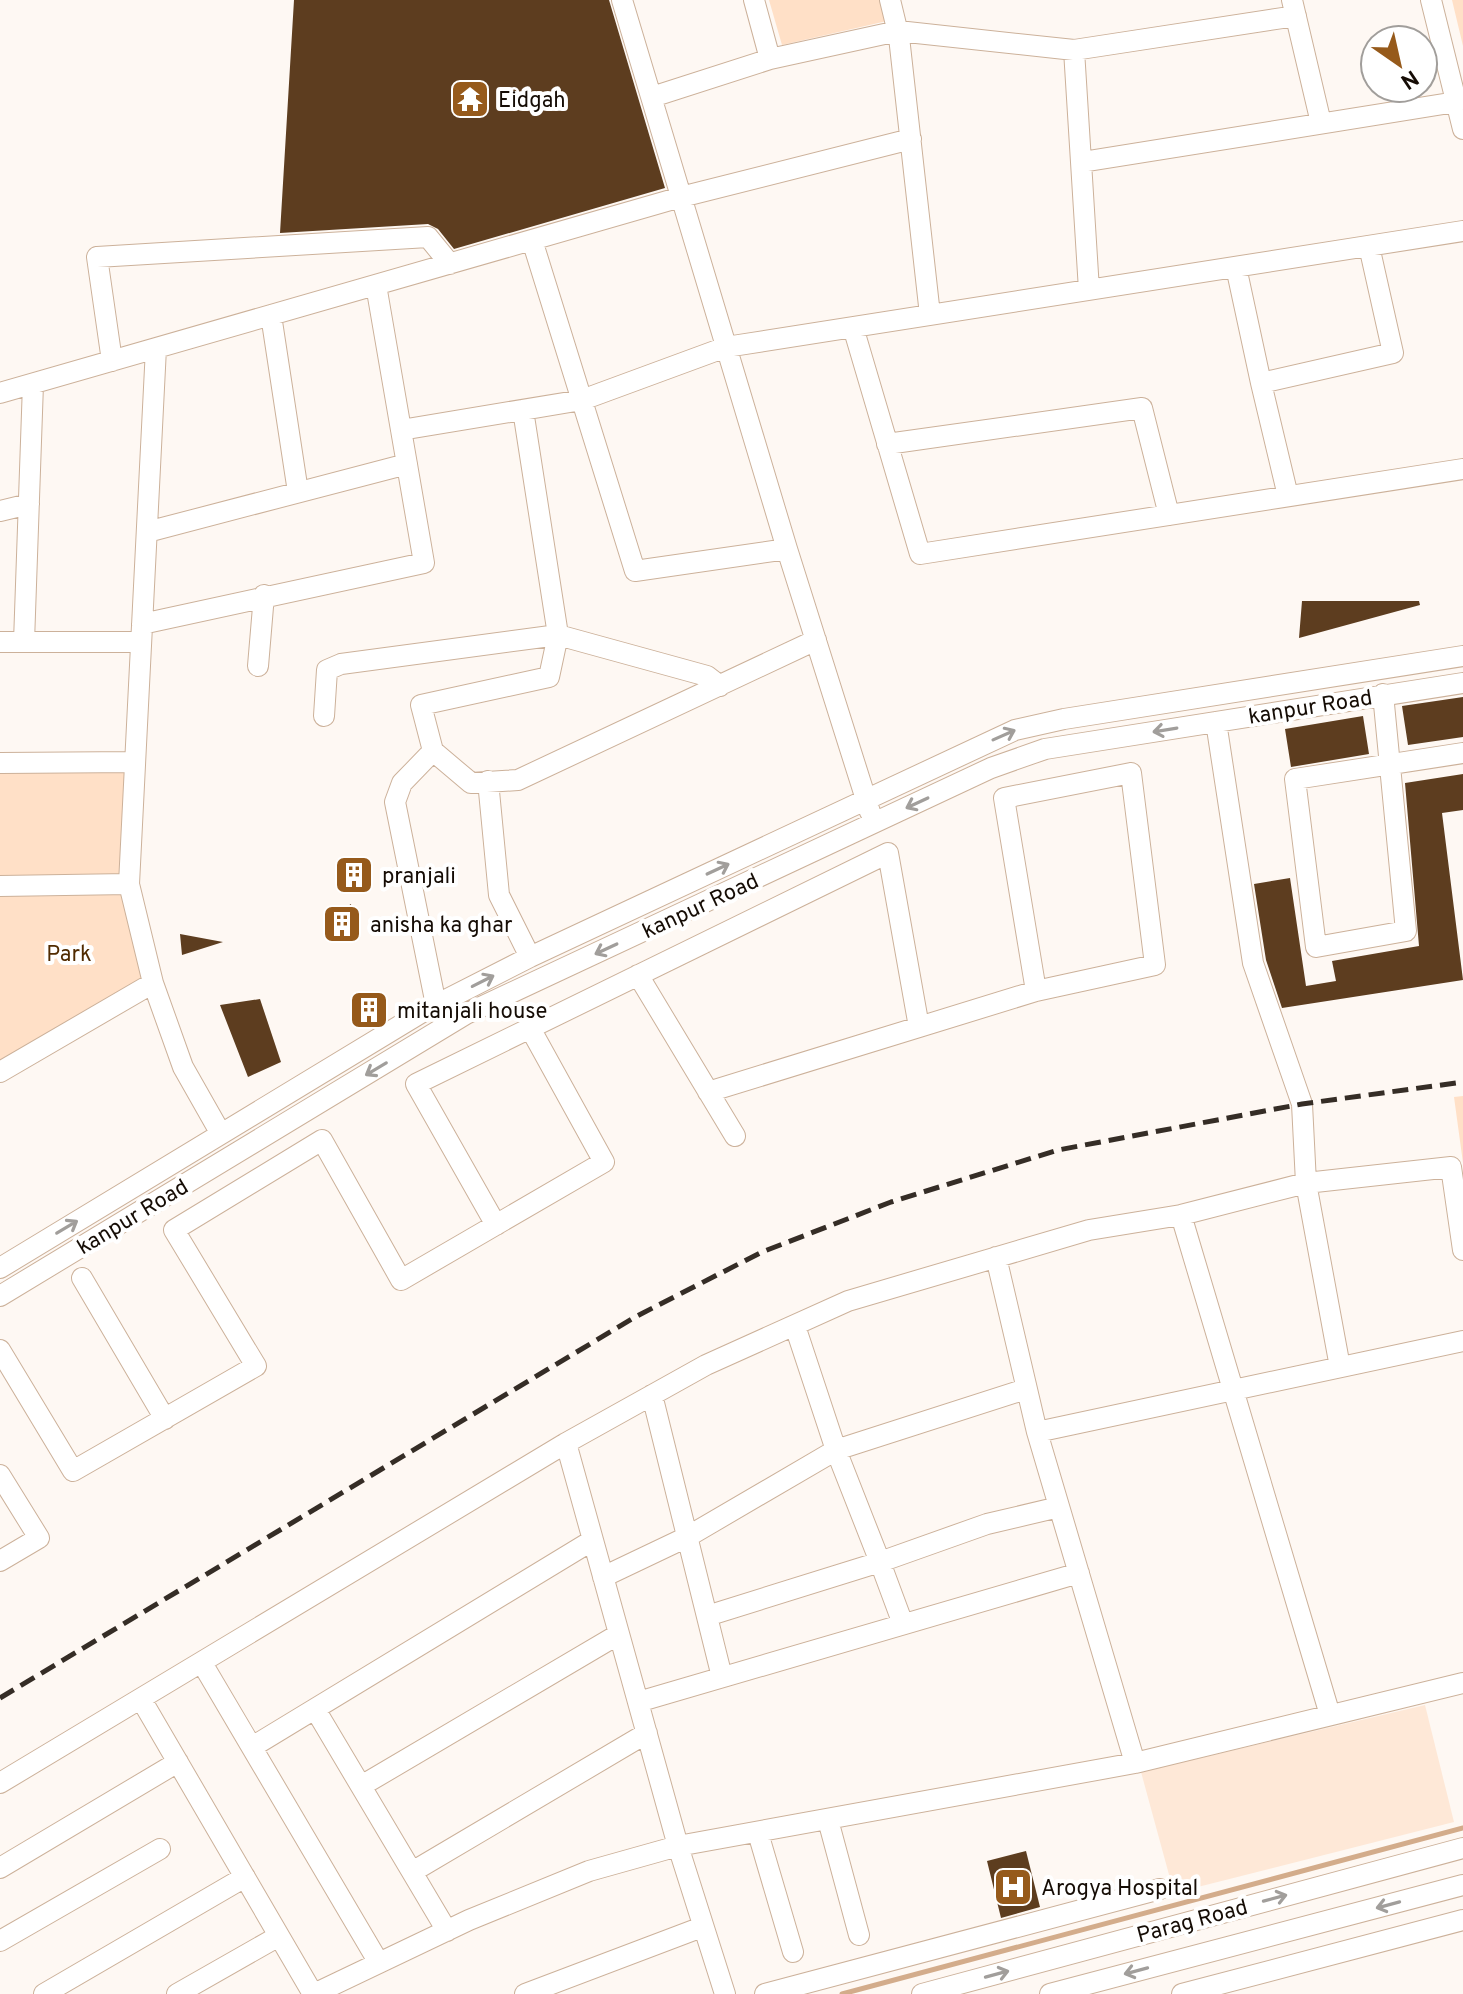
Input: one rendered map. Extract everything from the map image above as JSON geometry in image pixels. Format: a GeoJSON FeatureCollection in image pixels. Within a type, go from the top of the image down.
{"type":"FeatureCollection","features":[{"type":"Feature","properties":{"kind":"street"},"geometry":{"type":"LineString","coordinates":[[622,0],[787,549],[874,823]]}},
{"type":"Feature","properties":{"kind":"street"},"geometry":{"type":"LineString","coordinates":[[754,0],[770,59]]}},
{"type":"Feature","properties":{"kind":"street"},"geometry":{"type":"LineString","coordinates":[[890,0],[898,31],[930,315]]}},
{"type":"Feature","properties":{"kind":"street"},"geometry":{"type":"LineString","coordinates":[[1431,0],[1463,129]]}},
{"type":"Feature","properties":{"kind":"street"},"geometry":{"type":"LineString","coordinates":[[652,97],[770,59],[898,31],[1074,50],[1294,8],[1321,123]]}},
{"type":"Feature","properties":{"kind":"street"},"geometry":{"type":"LineString","coordinates":[[1074,50],[1089,290]]}},
{"type":"Feature","properties":{"kind":"street"},"geometry":{"type":"LineString","coordinates":[[1082,162],[1456,102]]}},
{"type":"Feature","properties":{"kind":"street"},"geometry":{"type":"LineString","coordinates":[[0,393],[681,197],[911,139]]}},
{"type":"Feature","properties":{"kind":"street"},"geometry":{"type":"LineString","coordinates":[[401,430],[582,400],[726,347],[1463,231]]}},
{"type":"Feature","properties":{"kind":"street"},"geometry":{"type":"LineString","coordinates":[[112,361],[97,257],[428,237],[450,264]]}},
{"type":"Feature","properties":{"kind":"street"},"geometry":{"type":"LineString","coordinates":[[532,240],[635,571],[787,549]]}},
{"type":"Feature","properties":{"kind":"street"},"geometry":{"type":"LineString","coordinates":[[1261,383],[1393,353],[1369,246]]}},
{"type":"Feature","properties":{"kind":"street"},"geometry":{"type":"LineString","coordinates":[[1236,267],[1288,496]]}},
{"type":"Feature","properties":{"kind":"street"},"geometry":{"type":"LineString","coordinates":[[0,642],[142,633],[264,595],[424,563],[376,285]]}},
{"type":"Feature","properties":{"kind":"street"},"geometry":{"type":"LineString","coordinates":[[271,315],[298,492]]}},
{"type":"Feature","properties":{"kind":"street"},"geometry":{"type":"LineString","coordinates":[[853,327],[920,554],[1463,469]]}},
{"type":"Feature","properties":{"kind":"street"},"geometry":{"type":"LineString","coordinates":[[156,348],[129,884],[144,960],[212,1140],[215,1166]]}},
{"type":"Feature","properties":{"kind":"street"},"geometry":{"type":"LineString","coordinates":[[24,642],[33,384]]}},
{"type":"Feature","properties":{"kind":"street"},"geometry":{"type":"LineString","coordinates":[[887,444],[1142,408],[1169,515]]}},
{"type":"Feature","properties":{"kind":"street"},"geometry":{"type":"LineString","coordinates":[[523,410],[558,635],[549,677],[421,705],[433,751],[471,783],[518,780],[816,640]]}},
{"type":"Feature","properties":{"kind":"street"},"geometry":{"type":"LineString","coordinates":[[147,532],[407,464]]}},
{"type":"Feature","properties":{"kind":"street"},"geometry":{"type":"LineString","coordinates":[[0,511],[29,504]]}},
{"type":"Feature","properties":{"kind":"street"},"geometry":{"type":"LineString","coordinates":[[258,666],[264,595]]}},
{"type":"Feature","properties":{"kind":"street"},"geometry":{"type":"LineString","coordinates":[[324,716],[327,670],[341,664],[558,635],[707,676],[720,686]]}},
{"type":"Feature","properties":{"kind":"street"},"geometry":{"type":"LineString","coordinates":[[0,1268],[436,1005],[530,957],[1015,730],[1064,719],[1463,656]]}},
{"type":"Feature","properties":{"kind":"street"},"geometry":{"type":"LineString","coordinates":[[1421,690],[1422,663]]}},
{"type":"Feature","properties":{"kind":"street","name":"kanpur Road"},"geometry":{"type":"LineString","coordinates":[[0,1296],[466,1014],[991,768],[1045,749],[1463,683]]}},
{"type":"Feature","properties":{"kind":"street"},"geometry":{"type":"LineString","coordinates":[[1383,694],[1388,767],[1406,931],[1316,947],[1295,779],[1388,767],[1463,753]]}},
{"type":"Feature","properties":{"kind":"street"},"geometry":{"type":"LineString","coordinates":[[1216,722],[1253,963],[1302,1104],[1306,1183],[1340,1367]]}},
{"type":"Feature","properties":{"kind":"street"},"geometry":{"type":"LineString","coordinates":[[433,751],[402,783],[395,802],[436,1005]]}},
{"type":"Feature","properties":{"kind":"street"},"geometry":{"type":"LineString","coordinates":[[0,763],[135,762]]}},
{"type":"Feature","properties":{"kind":"street"},"geometry":{"type":"LineString","coordinates":[[708,1092],[1036,991],[1155,965],[1131,773],[1004,798],[1036,991]]}},
{"type":"Feature","properties":{"kind":"street"},"geometry":{"type":"LineString","coordinates":[[488,781],[499,895],[530,957]]}},
{"type":"Feature","properties":{"kind":"street"},"geometry":{"type":"LineString","coordinates":[[496,1225],[416,1084],[888,853],[919,1027]]}},
{"type":"Feature","properties":{"kind":"street"},"geometry":{"type":"LineString","coordinates":[[753,880],[768,912]]}},
{"type":"Feature","properties":{"kind":"street"},"geometry":{"type":"LineString","coordinates":[[0,886],[129,884]]}},
{"type":"Feature","properties":{"kind":"street"},"geometry":{"type":"LineString","coordinates":[[638,975],[735,1136]]}},
{"type":"Feature","properties":{"kind":"street"},"geometry":{"type":"LineString","coordinates":[[0,1072],[153,983]]}},
{"type":"Feature","properties":{"kind":"street"},"geometry":{"type":"LineString","coordinates":[[0,1350],[73,1471],[256,1366],[174,1230],[322,1140],[401,1280],[604,1162],[530,1028]]}},
{"type":"Feature","properties":{"kind":"street"},"geometry":{"type":"LineString","coordinates":[[299,1087],[311,1108]]}},
{"type":"Feature","properties":{"kind":"street"},"geometry":{"type":"LineString","coordinates":[[0,1783],[566,1443],[706,1365],[848,1301],[1089,1230],[1181,1215],[1306,1183],[1451,1167],[1463,1250]]}},
{"type":"Feature","properties":{"kind":"street"},"geometry":{"type":"LineString","coordinates":[[1181,1215],[1330,1715]]}},
{"type":"Feature","properties":{"kind":"street"},"geometry":{"type":"LineString","coordinates":[[996,1257],[1037,1432],[1135,1763]]}},
{"type":"Feature","properties":{"kind":"street"},"geometry":{"type":"LineString","coordinates":[[82,1278],[165,1419]]}},
{"type":"Feature","properties":{"kind":"street"},"geometry":{"type":"LineString","coordinates":[[795,1326],[836,1450],[903,1624]]}},
{"type":"Feature","properties":{"kind":"street"},"geometry":{"type":"LineString","coordinates":[[1037,1432],[1463,1341]]}},
{"type":"Feature","properties":{"kind":"street"},"geometry":{"type":"LineString","coordinates":[[603,1577],[687,1537],[836,1450],[1026,1389]]}},
{"type":"Feature","properties":{"kind":"street"},"geometry":{"type":"LineString","coordinates":[[652,1395],[722,1677]]}},
{"type":"Feature","properties":{"kind":"street"},"geometry":{"type":"LineString","coordinates":[[566,1443],[678,1846],[725,1994]]}},
{"type":"Feature","properties":{"kind":"street"},"geometry":{"type":"LineString","coordinates":[[0,1475],[39,1538],[0,1561]]}},
{"type":"Feature","properties":{"kind":"street"},"geometry":{"type":"LineString","coordinates":[[707,1616],[880,1562],[987,1524],[1059,1507]]}},
{"type":"Feature","properties":{"kind":"street"},"geometry":{"type":"LineString","coordinates":[[252,1747],[593,1540]]}},
{"type":"Feature","properties":{"kind":"street"},"geometry":{"type":"LineString","coordinates":[[638,1702],[1079,1573]]}},
{"type":"Feature","properties":{"kind":"street"},"geometry":{"type":"LineString","coordinates":[[361,1786],[619,1634]]}},
{"type":"Feature","properties":{"kind":"street"},"geometry":{"type":"LineString","coordinates":[[202,1663],[379,1963]]}},
{"type":"Feature","properties":{"kind":"street"},"geometry":{"type":"LineString","coordinates":[[141,1699],[314,1994],[447,1931],[589,1871],[678,1846],[1135,1763],[1463,1683]]}},
{"type":"Feature","properties":{"kind":"street"},"geometry":{"type":"LineString","coordinates":[[315,1709],[447,1931]]}},
{"type":"Feature","properties":{"kind":"street"},"geometry":{"type":"LineString","coordinates":[[412,1872],[647,1733]]}},
{"type":"Feature","properties":{"kind":"street"},"geometry":{"type":"LineString","coordinates":[[0,1868],[178,1762]]}},
{"type":"Feature","properties":{"kind":"street"},"geometry":{"type":"LineString","coordinates":[[828,1820],[859,1935]]}},
{"type":"Feature","properties":{"kind":"street"},"geometry":{"type":"LineString","coordinates":[[758,1833],[793,1952]]}},
{"type":"Feature","properties":{"kind":"street","name":"Parag Road"},"geometry":{"type":"LineString","coordinates":[[922,1994],[1463,1848]]}},
{"type":"Feature","properties":{"kind":"street"},"geometry":{"type":"LineString","coordinates":[[0,1941],[160,1849]]}},
{"type":"Feature","properties":{"kind":"street"},"geometry":{"type":"LineString","coordinates":[[44,1994],[245,1877]]}},
{"type":"Feature","properties":{"kind":"street","name":"Parag Road"},"geometry":{"type":"LineString","coordinates":[[1050,1994],[1463,1885]]}},
{"type":"Feature","properties":{"kind":"street"},"geometry":{"type":"LineString","coordinates":[[765,1994],[1160,1889]]}},
{"type":"Feature","properties":{"kind":"street"},"geometry":{"type":"LineString","coordinates":[[1182,1994],[1463,1920]]}},
{"type":"Feature","properties":{"kind":"street"},"geometry":{"type":"LineString","coordinates":[[525,1994],[702,1927]]}},
{"type":"Feature","properties":{"kind":"street"},"geometry":{"type":"LineString","coordinates":[[177,1994],[279,1936]]}},
{"type":"Feature","properties":{"kind":"shaded area"},"geometry":{"type":"Polygon","coordinates":[[[1425,1705],[1454,1822],[1174,1893],[1141,1772],[1425,1705]]]}},
{"type":"Feature","properties":{"kind":"green space"},"geometry":{"type":"Polygon","coordinates":[[[769,0],[881,0],[887,21],[782,45],[769,0]]]}},
{"type":"Feature","properties":{"kind":"green space"},"geometry":{"type":"Polygon","coordinates":[[[1452,0],[1463,0],[1463,46],[1452,0]]]}},
{"type":"Feature","properties":{"kind":"green space","name":"Park"},"geometry":{"type":"Polygon","coordinates":[[[135,762],[129,884],[153,983],[0,1072],[0,763],[135,762]]]}},
{"type":"Feature","properties":{"kind":"green space"},"geometry":{"type":"Polygon","coordinates":[[[1463,1096],[1463,1163],[1454,1097],[1463,1096]]]}},
{"type":"Feature","properties":{"kind":"building","name":"Eidgah"},"geometry":{"type":"Polygon","coordinates":[[[294,0],[609,0],[665,188],[454,249],[438,229],[428,224],[280,233],[294,0]]]}},
{"type":"Feature","properties":{"kind":"building"},"geometry":{"type":"Polygon","coordinates":[[[1302,601],[1419,601],[1420,605],[1299,638],[1302,601]]]}},
{"type":"Feature","properties":{"kind":"building"},"geometry":{"type":"Polygon","coordinates":[[[1463,697],[1463,737],[1408,745],[1402,706],[1463,697]]]}},
{"type":"Feature","properties":{"kind":"building"},"geometry":{"type":"Polygon","coordinates":[[[1363,716],[1369,754],[1291,767],[1285,729],[1363,716]]]}},
{"type":"Feature","properties":{"kind":"building"},"geometry":{"type":"Polygon","coordinates":[[[1463,774],[1463,810],[1442,813],[1463,980],[1282,1008],[1266,960],[1254,884],[1290,878],[1306,986],[1336,981],[1332,961],[1419,946],[1405,783],[1463,774]]]}},
{"type":"Feature","properties":{"kind":"building","name":"anisha ka ghar"},"geometry":{"type":"Polygon","coordinates":[[[351,904],[354,933],[329,938],[332,916],[351,904]]]}},
{"type":"Feature","properties":{"kind":"building"},"geometry":{"type":"Polygon","coordinates":[[[180,934],[223,942],[182,955],[180,934]]]}},
{"type":"Feature","properties":{"kind":"building"},"geometry":{"type":"Polygon","coordinates":[[[260,999],[281,1062],[248,1077],[220,1005],[260,999]]]}},
{"type":"Feature","properties":{"kind":"building"},"geometry":{"type":"Polygon","coordinates":[[[1026,1851],[1040,1907],[1001,1918],[987,1861],[1026,1851]]]}},
{"type":"Feature","properties":{"kind":"waterway"},"geometry":{"type":"LineString","coordinates":[[842,1994],[1463,1828]]}},
{"type":"Feature","properties":{"kind":"railway"},"geometry":{"type":"LineString","coordinates":[[0,1698],[635,1317],[762,1252],[891,1202],[1058,1150],[1302,1104],[1463,1082]]}},
{"type":"Feature","properties":{"kind":"place","name":"Eidgah"},"geometry":{"type":"Point","coordinates":[470,99]}},
{"type":"Feature","properties":{"kind":"place","name":"pranjali"},"geometry":{"type":"Point","coordinates":[354,875]}},
{"type":"Feature","properties":{"kind":"place","name":"anisha ka ghar"},"geometry":{"type":"Point","coordinates":[342,924]}},
{"type":"Feature","properties":{"kind":"place","name":"mitanjali house"},"geometry":{"type":"Point","coordinates":[369,1010]}},
{"type":"Feature","properties":{"kind":"place","name":"Arogya Hospital"},"geometry":{"type":"Point","coordinates":[1013,1887]}}]}
